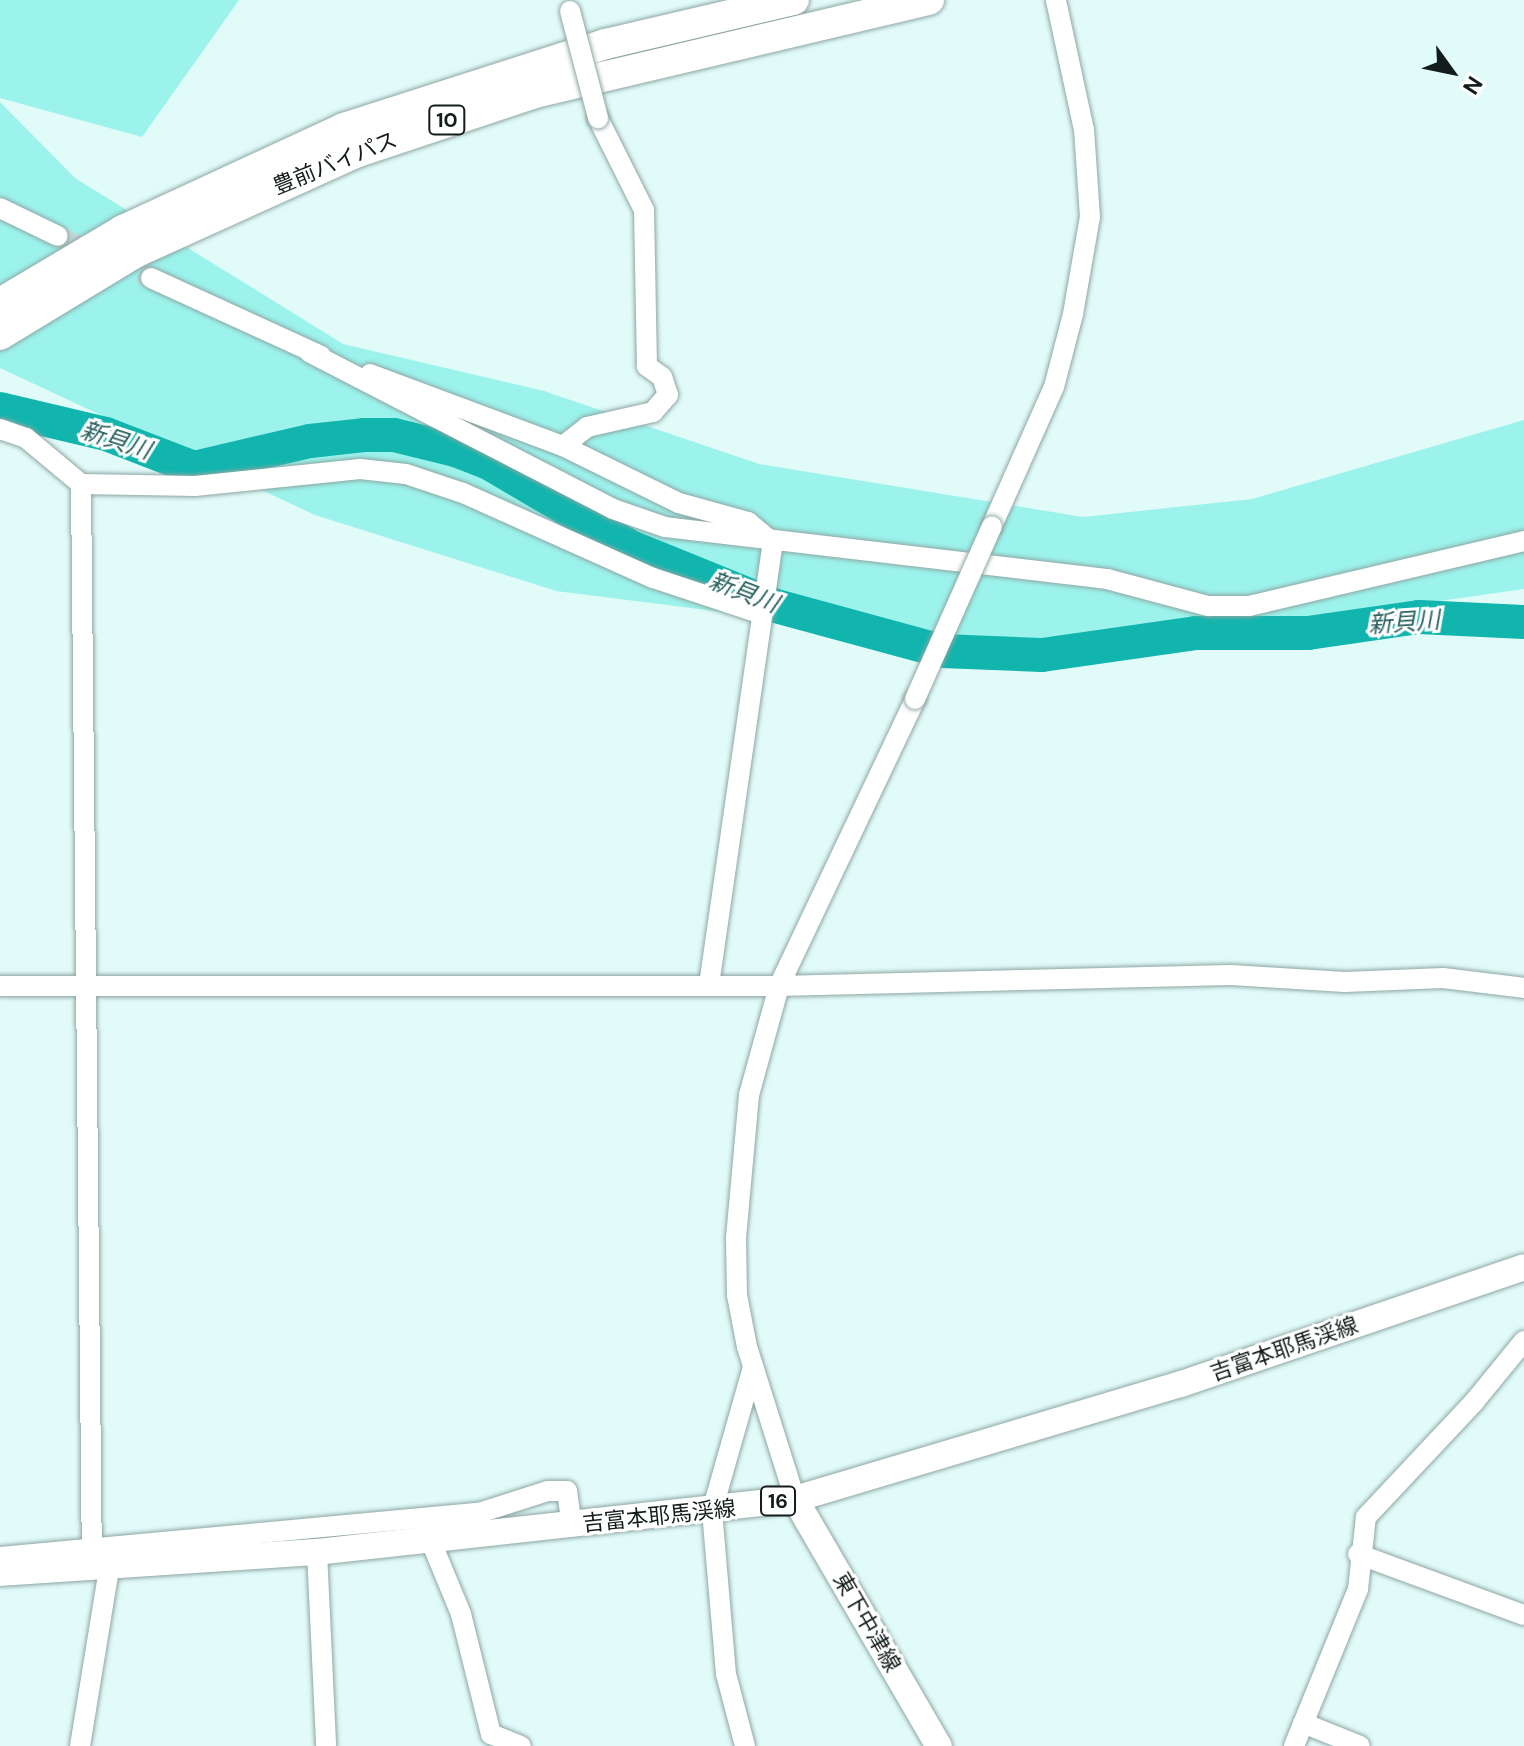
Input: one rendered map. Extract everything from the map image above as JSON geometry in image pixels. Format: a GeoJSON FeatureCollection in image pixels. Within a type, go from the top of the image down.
{"type":"FeatureCollection","features":[{"type":"Feature","properties":{"kind":"highway","name":"豊前バイパス"},"geometry":{"type":"LineString","coordinates":[[0,303],[123,230],[344,128],[606,44],[794,0]]}},
{"type":"Feature","properties":{"kind":"highway","name":"豊前バイパス"},"geometry":{"type":"LineString","coordinates":[[0,335],[135,253],[355,153],[535,93],[929,0]]}},
{"type":"Feature","properties":{"kind":"main road","name":"吉富本耶馬渓線"},"geometry":{"type":"LineString","coordinates":[[0,1573],[98,1558],[317,1552],[430,1539],[483,1523],[572,1525],[795,1499],[1181,1384],[1524,1267]]}},
{"type":"Feature","properties":{"kind":"main road","name":"東下中津線"},"geometry":{"type":"LineString","coordinates":[[795,1499],[939,1746]]}},
{"type":"Feature","properties":{"kind":"street"},"geometry":{"type":"LineString","coordinates":[[795,1499],[753,1367],[737,1295],[736,1238],[749,1095],[779,986],[915,699],[1054,387],[1073,314],[1090,217],[1084,130],[1056,0]]}},
{"type":"Feature","properties":{"kind":"street"},"geometry":{"type":"LineString","coordinates":[[563,446],[587,427],[653,412],[668,395],[662,377],[647,366],[644,210],[598,118],[568,6]]}},
{"type":"Feature","properties":{"kind":"street"},"geometry":{"type":"LineString","coordinates":[[0,208],[58,236]]}},
{"type":"Feature","properties":{"kind":"street"},"geometry":{"type":"LineString","coordinates":[[151,278],[309,352],[613,509],[665,527],[773,543],[1107,579],[1208,606],[1249,606],[1524,541]]}},
{"type":"Feature","properties":{"kind":"street"},"geometry":{"type":"LineString","coordinates":[[309,352],[563,446],[679,503],[748,522],[773,543]]}},
{"type":"Feature","properties":{"kind":"street"},"geometry":{"type":"LineString","coordinates":[[0,429],[26,438],[81,484],[195,486],[360,469],[406,474],[463,493],[653,578],[762,614]]}},
{"type":"Feature","properties":{"kind":"street"},"geometry":{"type":"LineString","coordinates":[[80,1746],[98,1558],[84,987],[81,484]]}},
{"type":"Feature","properties":{"kind":"street"},"geometry":{"type":"LineString","coordinates":[[709,985],[773,543]]}},
{"type":"Feature","properties":{"kind":"street"},"geometry":{"type":"LineString","coordinates":[[0,986],[779,986],[1231,975],[1345,982],[1443,978],[1524,988]]}},
{"type":"Feature","properties":{"kind":"street"},"geometry":{"type":"LineString","coordinates":[[1294,1746],[1358,1589],[1358,1554],[1366,1517],[1524,1341]]}},
{"type":"Feature","properties":{"kind":"street"},"geometry":{"type":"LineString","coordinates":[[745,1746],[726,1674],[712,1511],[753,1367]]}},
{"type":"Feature","properties":{"kind":"street"},"geometry":{"type":"LineString","coordinates":[[0,1557],[98,1558],[483,1523],[548,1491],[567,1491],[572,1525]]}},
{"type":"Feature","properties":{"kind":"street"},"geometry":{"type":"LineString","coordinates":[[430,1539],[461,1614],[491,1734],[521,1746]]}},
{"type":"Feature","properties":{"kind":"street"},"geometry":{"type":"LineString","coordinates":[[317,1552],[326,1746]]}},
{"type":"Feature","properties":{"kind":"street"},"geometry":{"type":"LineString","coordinates":[[1358,1554],[1524,1615]]}},
{"type":"Feature","properties":{"kind":"street"},"geometry":{"type":"LineString","coordinates":[[1303,1723],[1360,1746]]}},
{"type":"Feature","properties":{"kind":"shaded area"},"geometry":{"type":"Polygon","coordinates":[[[0,0],[239,0],[142,137],[0,98],[0,0]]]}},
{"type":"Feature","properties":{"kind":"shaded area"},"geometry":{"type":"Polygon","coordinates":[[[0,102],[75,178],[343,344],[544,391],[759,464],[1083,517],[1252,499],[1524,420],[1524,589],[1166,640],[914,636],[556,591],[315,515],[0,368],[0,102]]]}},
{"type":"Feature","properties":{"kind":"waterway","name":"新貝川"},"geometry":{"type":"LineString","coordinates":[[0,409],[106,434],[194,468],[310,441],[364,435],[394,435],[455,450],[489,463],[633,548],[776,606],[942,651],[1042,655],[1196,633],[1308,633],[1419,617],[1524,622]]}},
{"type":"Feature","properties":{"kind":"tunnel"},"geometry":{"type":"LineString","coordinates":[[58,236],[151,278]]}}]}
